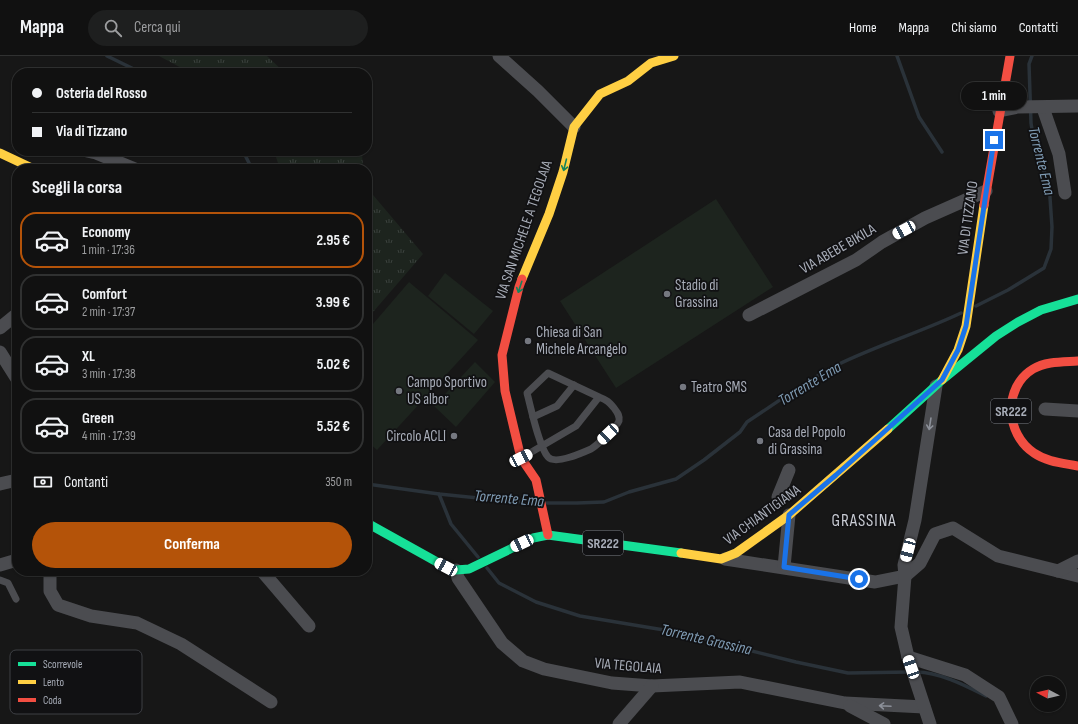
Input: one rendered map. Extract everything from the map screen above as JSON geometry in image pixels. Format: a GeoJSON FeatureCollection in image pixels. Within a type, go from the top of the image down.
{"type":"FeatureCollection","features":[{"type":"Feature","properties":{"kind":"main road"},"geometry":{"type":"LineString","coordinates":[[574,127],[600,94],[628,81],[651,63],[674,56]]}},
{"type":"Feature","properties":{"kind":"main road","name":"VIA DI TIZZANO"},"geometry":{"type":"LineString","coordinates":[[939,383],[958,350],[966,326],[999,111],[1010,56]]}},
{"type":"Feature","properties":{"kind":"main road","name":"VIA SAN MICHELE A TEGOLAIA"},"geometry":{"type":"LineString","coordinates":[[548,535],[536,480],[531,471],[522,462],[505,391],[502,355],[519,287],[549,214],[563,172],[574,127]]}},
{"type":"Feature","properties":{"kind":"main road"},"geometry":{"type":"LineString","coordinates":[[13,156],[26,164]]}},
{"type":"Feature","properties":{"kind":"main road","name":"VIA CHIANTIGIANA"},"geometry":{"type":"LineString","coordinates":[[462,569],[489,559],[533,538],[548,535],[721,559],[736,554],[789,515],[939,383],[996,336],[1018,322],[1052,306],[1078,299]]}},
{"type":"Feature","properties":{"kind":"main road","name":"SR222"},"geometry":{"type":"LineString","coordinates":[[1078,361],[1051,363],[1032,370],[1018,384],[1011,402],[1014,427],[1026,446],[1033,453],[1043,458],[1078,466]]}},
{"type":"Feature","properties":{"kind":"main road"},"geometry":{"type":"LineString","coordinates":[[372,526],[446,567],[462,569]]}},
{"type":"Feature","properties":{"kind":"street"},"geometry":{"type":"LineString","coordinates":[[499,56],[538,91],[574,127]]}},
{"type":"Feature","properties":{"kind":"street"},"geometry":{"type":"LineString","coordinates":[[999,111],[1018,108],[1078,106]]}},
{"type":"Feature","properties":{"kind":"street"},"geometry":{"type":"LineString","coordinates":[[1042,108],[1058,154],[1065,192]]}},
{"type":"Feature","properties":{"kind":"street"},"geometry":{"type":"LineString","coordinates":[[103,156],[123,164]]}},
{"type":"Feature","properties":{"kind":"street","name":"VIA ABEBE BIKILA"},"geometry":{"type":"LineString","coordinates":[[749,315],[856,260],[882,242],[926,218],[986,191]]}},
{"type":"Feature","properties":{"kind":"street"},"geometry":{"type":"LineString","coordinates":[[0,328],[12,318]]}},
{"type":"Feature","properties":{"kind":"street"},"geometry":{"type":"LineString","coordinates":[[0,352],[12,372]]}},
{"type":"Feature","properties":{"kind":"street"},"geometry":{"type":"LineString","coordinates":[[930,724],[909,662],[901,627],[905,576],[904,564],[915,520],[939,383]]}},
{"type":"Feature","properties":{"kind":"street"},"geometry":{"type":"LineString","coordinates":[[1044,409],[1078,411]]}},
{"type":"Feature","properties":{"kind":"street"},"geometry":{"type":"LineString","coordinates":[[1058,462],[1078,478]]}},
{"type":"Feature","properties":{"kind":"street"},"geometry":{"type":"LineString","coordinates":[[778,497],[789,470]]}},
{"type":"Feature","properties":{"kind":"street"},"geometry":{"type":"LineString","coordinates":[[0,484],[12,481]]}},
{"type":"Feature","properties":{"kind":"street"},"geometry":{"type":"LineString","coordinates":[[784,567],[789,515]]}},
{"type":"Feature","properties":{"kind":"street"},"geometry":{"type":"LineString","coordinates":[[721,559],[784,567],[875,582],[905,576],[920,563],[935,534],[953,528],[998,556],[1078,576]]}},
{"type":"Feature","properties":{"kind":"street"},"geometry":{"type":"LineString","coordinates":[[0,565],[12,561]]}},
{"type":"Feature","properties":{"kind":"street"},"geometry":{"type":"LineString","coordinates":[[1058,571],[1078,561]]}},
{"type":"Feature","properties":{"kind":"street","name":"VIA TEGOLAIA"},"geometry":{"type":"LineString","coordinates":[[462,569],[458,578],[502,643],[523,661],[544,669],[612,683],[652,686],[740,682],[845,703],[924,707]]}},
{"type":"Feature","properties":{"kind":"street"},"geometry":{"type":"LineString","coordinates":[[50,576],[50,591],[58,605],[91,616],[137,624],[181,644],[271,702]]}},
{"type":"Feature","properties":{"kind":"street"},"geometry":{"type":"LineString","coordinates":[[266,576],[310,626]]}},
{"type":"Feature","properties":{"kind":"street"},"geometry":{"type":"LineString","coordinates":[[909,662],[965,675],[999,696],[1012,724]]}},
{"type":"Feature","properties":{"kind":"street"},"geometry":{"type":"LineString","coordinates":[[619,724],[652,686]]}},
{"type":"Feature","properties":{"kind":"street","name":"VIA TEGOLAIA"},"geometry":{"type":"LineString","coordinates":[[845,703],[884,724]]}},
{"type":"Feature","properties":{"kind":"lane"},"geometry":{"type":"LineString","coordinates":[[548,372],[600,397],[608,400],[619,414],[619,421],[616,426],[592,448],[563,460],[554,461],[548,458],[542,447],[527,393],[548,372]]}},
{"type":"Feature","properties":{"kind":"lane"},"geometry":{"type":"LineString","coordinates":[[534,417],[557,406],[574,385]]}},
{"type":"Feature","properties":{"kind":"lane"},"geometry":{"type":"LineString","coordinates":[[521,458],[576,426],[600,397]]}},
{"type":"Feature","properties":{"kind":"lane"},"geometry":{"type":"LineString","coordinates":[[0,580],[8,583],[16,599]]}},
{"type":"Feature","properties":{"kind":"green space"},"geometry":{"type":"Polygon","coordinates":[[[159,56],[267,56],[280,68],[182,68],[159,56]]]}},
{"type":"Feature","properties":{"kind":"green space"},"geometry":{"type":"Polygon","coordinates":[[[276,156],[362,156],[363,164],[278,164],[276,156]]]}},
{"type":"Feature","properties":{"kind":"green space"},"geometry":{"type":"Polygon","coordinates":[[[372,196],[423,254],[372,313],[372,196]]]}},
{"type":"Feature","properties":{"kind":"green space","name":"Stadio di Grassina"},"geometry":{"type":"Polygon","coordinates":[[[716,199],[773,287],[616,388],[560,301],[716,199]]]}},
{"type":"Feature","properties":{"kind":"green space"},"geometry":{"type":"Polygon","coordinates":[[[445,273],[493,311],[474,334],[428,296],[445,273]]]}},
{"type":"Feature","properties":{"kind":"green space","name":"Campo Sportivo US albor"},"geometry":{"type":"Polygon","coordinates":[[[409,282],[478,340],[377,450],[372,446],[372,325],[409,282]]]}},
{"type":"Feature","properties":{"kind":"green space"},"geometry":{"type":"Polygon","coordinates":[[[475,362],[495,382],[456,427],[434,406],[475,362]]]}},
{"type":"Feature","properties":{"kind":"waterway","name":"Torrente Ema"},"geometry":{"type":"LineString","coordinates":[[107,56],[132,68]]}},
{"type":"Feature","properties":{"kind":"waterway"},"geometry":{"type":"LineString","coordinates":[[897,56],[919,117],[942,152]]}},
{"type":"Feature","properties":{"kind":"waterway","name":"Torrente Ema"},"geometry":{"type":"LineString","coordinates":[[976,306],[1008,290],[1044,268],[1051,249],[1052,227],[1049,183],[1035,149],[1031,123],[1029,64],[1032,56]]}},
{"type":"Feature","properties":{"kind":"waterway","name":"Torrente Ema"},"geometry":{"type":"LineString","coordinates":[[246,156],[250,164]]}},
{"type":"Feature","properties":{"kind":"waterway","name":"Torrente Ema"},"geometry":{"type":"LineString","coordinates":[[547,503],[604,502],[629,492],[676,479],[704,460],[740,432],[747,422],[825,371],[852,358],[961,313]]}},
{"type":"Feature","properties":{"kind":"waterway","name":"Torrente Ema"},"geometry":{"type":"LineString","coordinates":[[372,485],[439,494],[517,502],[535,502]]}},
{"type":"Feature","properties":{"kind":"waterway","name":"Torrente Grassina"},"geometry":{"type":"LineString","coordinates":[[439,494],[451,524],[478,557]]}},
{"type":"Feature","properties":{"kind":"waterway","name":"Torrente Grassina"},"geometry":{"type":"LineString","coordinates":[[487,568],[499,583],[536,602],[580,616],[676,632],[796,662],[848,673],[910,672]]}},
{"type":"Feature","properties":{"kind":"waterway","name":"Torrente Grassina"},"geometry":{"type":"LineString","coordinates":[[917,672],[934,674],[943,677],[986,696]]}},
{"type":"Feature","properties":{"kind":"traffic: fast"},"geometry":{"type":"LineString","coordinates":[[888,429],[942,380],[996,336],[1041,310],[1078,299]]}},
{"type":"Feature","properties":{"kind":"traffic: fast"},"geometry":{"type":"LineString","coordinates":[[372,526],[446,567],[456,570],[469,569],[533,538],[548,535],[681,553]]}},
{"type":"Feature","properties":{"kind":"traffic: slow"},"geometry":{"type":"LineString","coordinates":[[522,279],[549,214],[563,172],[574,127],[600,94],[628,81],[651,63],[674,56]]}},
{"type":"Feature","properties":{"kind":"traffic: slow"},"geometry":{"type":"LineString","coordinates":[[0,153],[23,164]]}},
{"type":"Feature","properties":{"kind":"traffic: slow"},"geometry":{"type":"LineString","coordinates":[[942,380],[958,350],[966,326],[984,205]]}},
{"type":"Feature","properties":{"kind":"traffic: slow"},"geometry":{"type":"LineString","coordinates":[[681,553],[721,559],[736,553],[789,515],[888,429]]}},
{"type":"Feature","properties":{"kind":"traffic: jam"},"geometry":{"type":"LineString","coordinates":[[984,205],[1010,56]]}},
{"type":"Feature","properties":{"kind":"traffic: jam"},"geometry":{"type":"LineString","coordinates":[[522,279],[502,355],[505,391],[521,458],[536,480],[548,535]]}},
{"type":"Feature","properties":{"kind":"traffic: jam"},"geometry":{"type":"LineString","coordinates":[[1078,361],[1049,363],[1033,369],[1023,377],[1016,387],[1012,398],[1011,411],[1017,434],[1024,445],[1039,456],[1061,463],[1078,466]]}},
{"type":"Feature","properties":{"kind":"place","name":"Stadio di Grassina"},"geometry":{"type":"Point","coordinates":[667,294]}},
{"type":"Feature","properties":{"kind":"place","name":"Chiesa di San Michele Arcangelo"},"geometry":{"type":"Point","coordinates":[528,341]}},
{"type":"Feature","properties":{"kind":"place","name":"Teatro SMS"},"geometry":{"type":"Point","coordinates":[683,387]}},
{"type":"Feature","properties":{"kind":"place","name":"Campo Sportivo US albor"},"geometry":{"type":"Point","coordinates":[399,391]}},
{"type":"Feature","properties":{"kind":"place","name":"Circolo ACLI"},"geometry":{"type":"Point","coordinates":[454,436]}},
{"type":"Feature","properties":{"kind":"place","name":"Casa del Popolo di Grassina"},"geometry":{"type":"Point","coordinates":[760,441]}},
{"type":"Feature","properties":{"kind":"district","name":"GRASSINA"},"geometry":{"type":"Point","coordinates":[864,521]}},
{"type":"Feature","properties":{"kind":"route"},"geometry":{"type":"LineString","coordinates":[[859,579],[784,567],[789,515],[942,380],[958,350],[966,326],[994,140]]}}]}
